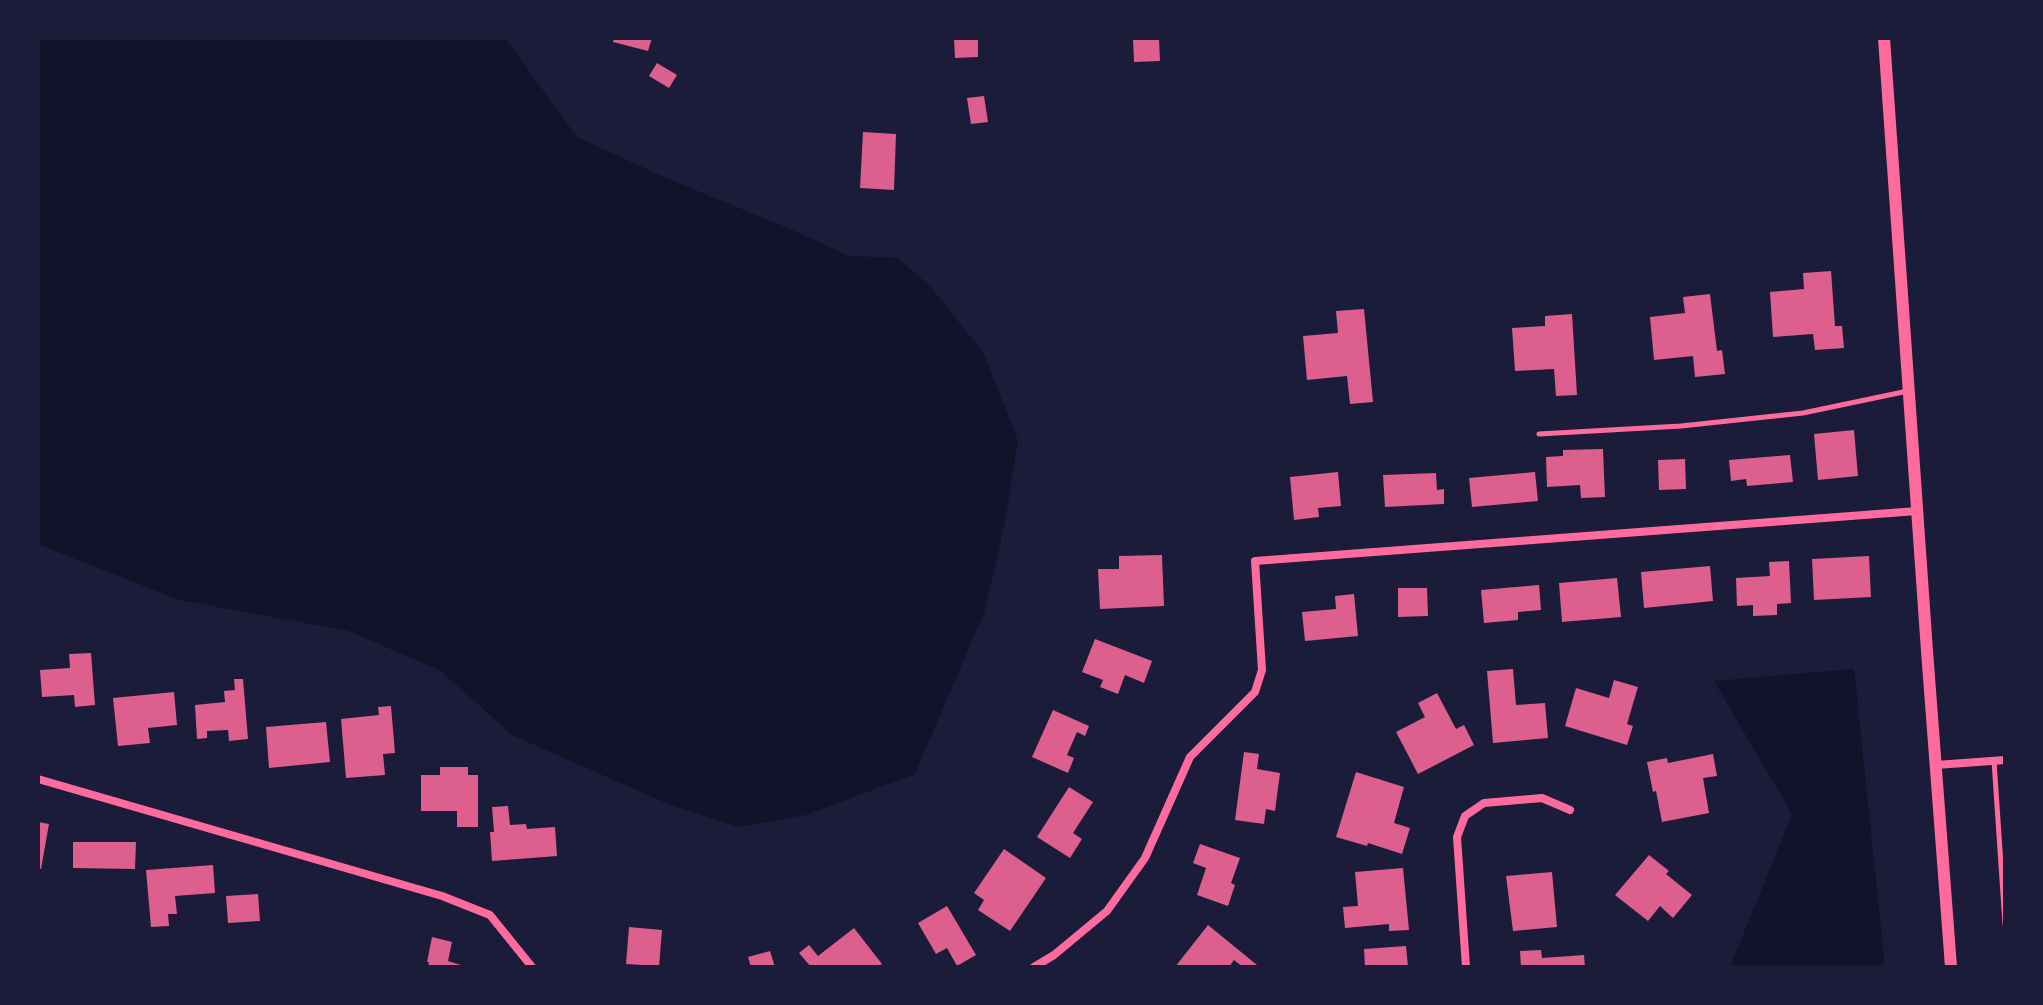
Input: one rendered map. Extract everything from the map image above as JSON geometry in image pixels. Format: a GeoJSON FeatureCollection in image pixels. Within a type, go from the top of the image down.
{"type":"FeatureCollection","features":[{"type":"Feature","properties":{"kind":"street"},"geometry":{"type":"LineString","coordinates":[[1884,38],[1951,967]]}},
{"type":"Feature","properties":{"kind":"street"},"geometry":{"type":"LineString","coordinates":[[1034,967],[1054,955],[1107,911],[1145,858],[1190,757],[1255,692],[1262,670],[1255,561],[1917,511]]}},
{"type":"Feature","properties":{"kind":"street"},"geometry":{"type":"LineString","coordinates":[[1936,765],[2005,760]]}},
{"type":"Feature","properties":{"kind":"street"},"geometry":{"type":"LineString","coordinates":[[38,779],[442,896],[490,915],[532,967]]}},
{"type":"Feature","properties":{"kind":"street"},"geometry":{"type":"LineString","coordinates":[[1466,967],[1457,837],[1465,816],[1484,803],[1542,798],[1570,810]]}},
{"type":"Feature","properties":{"kind":"lane"},"geometry":{"type":"LineString","coordinates":[[1539,434],[1681,426],[1803,413],[1908,391]]}},
{"type":"Feature","properties":{"kind":"lane"},"geometry":{"type":"LineString","coordinates":[[1994,761],[2005,924]]}},
{"type":"Feature","properties":{"kind":"shaded area"},"geometry":{"type":"Polygon","coordinates":[[[38,38],[505,38],[577,137],[849,256],[897,258],[930,286],[984,354],[1018,441],[1004,527],[985,610],[915,774],[806,815],[738,827],[668,804],[512,735],[441,671],[349,631],[179,600],[38,544],[38,38]]]}},
{"type":"Feature","properties":{"kind":"shaded area"},"geometry":{"type":"Polygon","coordinates":[[[1854,669],[1885,967],[1730,967],[1792,814],[1714,681],[1854,669]]]}},
{"type":"Feature","properties":{"kind":"building"},"geometry":{"type":"Polygon","coordinates":[[[614,38],[652,38],[648,51],[613,42],[614,38]]]}},
{"type":"Feature","properties":{"kind":"building"},"geometry":{"type":"Polygon","coordinates":[[[954,38],[978,38],[978,57],[955,58],[954,38]]]}},
{"type":"Feature","properties":{"kind":"building"},"geometry":{"type":"Polygon","coordinates":[[[1133,38],[1159,38],[1160,61],[1134,62],[1133,38]]]}},
{"type":"Feature","properties":{"kind":"building"},"geometry":{"type":"Polygon","coordinates":[[[657,63],[677,75],[669,88],[649,76],[657,63]]]}},
{"type":"Feature","properties":{"kind":"building"},"geometry":{"type":"Polygon","coordinates":[[[984,96],[988,122],[971,124],[967,98],[984,96]]]}},
{"type":"Feature","properties":{"kind":"building"},"geometry":{"type":"Polygon","coordinates":[[[863,132],[896,134],[894,190],[860,188],[863,132]]]}},
{"type":"Feature","properties":{"kind":"building"},"geometry":{"type":"Polygon","coordinates":[[[1831,271],[1835,326],[1842,326],[1844,348],[1815,350],[1813,334],[1773,337],[1770,292],[1804,289],[1803,273],[1831,271]]]}},
{"type":"Feature","properties":{"kind":"building"},"geometry":{"type":"Polygon","coordinates":[[[1710,294],[1717,351],[1722,350],[1725,374],[1695,377],[1693,356],[1654,360],[1650,317],[1685,313],[1683,297],[1710,294]]]}},
{"type":"Feature","properties":{"kind":"building"},"geometry":{"type":"Polygon","coordinates":[[[1364,309],[1373,402],[1350,404],[1347,376],[1307,380],[1303,336],[1338,333],[1336,311],[1364,309]]]}},
{"type":"Feature","properties":{"kind":"building"},"geometry":{"type":"Polygon","coordinates":[[[1572,314],[1577,395],[1556,396],[1554,369],[1515,371],[1512,328],[1545,326],[1545,316],[1572,314]]]}},
{"type":"Feature","properties":{"kind":"building"},"geometry":{"type":"Polygon","coordinates":[[[1854,430],[1858,476],[1818,480],[1814,434],[1854,430]]]}},
{"type":"Feature","properties":{"kind":"building"},"geometry":{"type":"Polygon","coordinates":[[[1603,449],[1605,497],[1581,498],[1580,485],[1547,487],[1546,457],[1563,456],[1563,450],[1603,449]]]}},
{"type":"Feature","properties":{"kind":"building"},"geometry":{"type":"Polygon","coordinates":[[[1790,455],[1793,482],[1747,486],[1746,479],[1731,481],[1729,460],[1790,455]]]}},
{"type":"Feature","properties":{"kind":"building"},"geometry":{"type":"Polygon","coordinates":[[[1685,459],[1686,489],[1659,490],[1658,460],[1685,459]]]}},
{"type":"Feature","properties":{"kind":"building"},"geometry":{"type":"Polygon","coordinates":[[[1338,472],[1341,506],[1318,508],[1319,517],[1294,520],[1290,477],[1338,472]]]}},
{"type":"Feature","properties":{"kind":"building"},"geometry":{"type":"Polygon","coordinates":[[[1535,472],[1538,501],[1472,507],[1469,478],[1535,472]]]}},
{"type":"Feature","properties":{"kind":"building"},"geometry":{"type":"Polygon","coordinates":[[[1436,473],[1437,490],[1444,489],[1444,504],[1385,507],[1383,475],[1436,473]]]}},
{"type":"Feature","properties":{"kind":"building"},"geometry":{"type":"Polygon","coordinates":[[[1162,555],[1164,606],[1100,609],[1098,569],[1119,569],[1119,556],[1162,555]]]}},
{"type":"Feature","properties":{"kind":"building"},"geometry":{"type":"Polygon","coordinates":[[[1869,556],[1871,597],[1814,600],[1812,559],[1869,556]]]}},
{"type":"Feature","properties":{"kind":"building"},"geometry":{"type":"Polygon","coordinates":[[[1789,561],[1791,603],[1777,604],[1777,615],[1753,616],[1753,605],[1737,606],[1736,578],[1770,576],[1769,562],[1789,561]]]}},
{"type":"Feature","properties":{"kind":"building"},"geometry":{"type":"Polygon","coordinates":[[[1710,566],[1713,601],[1644,608],[1641,572],[1710,566]]]}},
{"type":"Feature","properties":{"kind":"building"},"geometry":{"type":"Polygon","coordinates":[[[1617,578],[1621,617],[1562,622],[1559,583],[1617,578]]]}},
{"type":"Feature","properties":{"kind":"building"},"geometry":{"type":"Polygon","coordinates":[[[1539,585],[1541,610],[1518,612],[1518,620],[1484,623],[1481,590],[1539,585]]]}},
{"type":"Feature","properties":{"kind":"building"},"geometry":{"type":"Polygon","coordinates":[[[1398,588],[1427,588],[1428,616],[1398,617],[1398,588]]]}},
{"type":"Feature","properties":{"kind":"building"},"geometry":{"type":"Polygon","coordinates":[[[1354,594],[1358,636],[1305,641],[1302,612],[1336,609],[1335,596],[1354,594]]]}},
{"type":"Feature","properties":{"kind":"building"},"geometry":{"type":"Polygon","coordinates":[[[1095,639],[1152,661],[1144,683],[1125,675],[1118,694],[1100,687],[1103,680],[1082,672],[1095,639]]]}},
{"type":"Feature","properties":{"kind":"building"},"geometry":{"type":"Polygon","coordinates":[[[91,653],[95,705],[75,707],[74,695],[42,697],[40,670],[70,668],[69,654],[91,653]]]}},
{"type":"Feature","properties":{"kind":"building"},"geometry":{"type":"Polygon","coordinates":[[[1513,669],[1516,705],[1545,703],[1548,738],[1493,743],[1487,671],[1513,669]]]}},
{"type":"Feature","properties":{"kind":"building"},"geometry":{"type":"Polygon","coordinates":[[[234,679],[243,679],[248,739],[229,741],[228,730],[207,731],[207,738],[197,739],[195,705],[225,702],[224,691],[235,690],[234,679]]]}},
{"type":"Feature","properties":{"kind":"building"},"geometry":{"type":"Polygon","coordinates":[[[1614,680],[1638,687],[1627,724],[1633,726],[1627,745],[1565,726],[1576,688],[1609,698],[1614,680]]]}},
{"type":"Feature","properties":{"kind":"building"},"geometry":{"type":"Polygon","coordinates":[[[174,692],[177,725],[148,728],[150,743],[118,746],[113,698],[174,692]]]}},
{"type":"Feature","properties":{"kind":"building"},"geometry":{"type":"Polygon","coordinates":[[[1437,693],[1456,729],[1464,725],[1474,745],[1418,774],[1396,732],[1425,717],[1418,703],[1437,693]]]}},
{"type":"Feature","properties":{"kind":"building"},"geometry":{"type":"Polygon","coordinates":[[[391,706],[395,753],[383,754],[385,775],[346,778],[341,719],[379,715],[378,707],[391,706]]]}},
{"type":"Feature","properties":{"kind":"building"},"geometry":{"type":"Polygon","coordinates":[[[1053,710],[1089,726],[1085,736],[1077,732],[1067,755],[1074,758],[1068,773],[1032,757],[1053,710]]]}},
{"type":"Feature","properties":{"kind":"building"},"geometry":{"type":"Polygon","coordinates":[[[326,722],[330,762],[269,768],[266,727],[326,722]]]}},
{"type":"Feature","properties":{"kind":"building"},"geometry":{"type":"Polygon","coordinates":[[[1244,752],[1259,754],[1257,769],[1280,773],[1275,811],[1266,809],[1264,824],[1235,820],[1244,752]]]}},
{"type":"Feature","properties":{"kind":"building"},"geometry":{"type":"Polygon","coordinates":[[[1713,754],[1717,776],[1703,778],[1709,813],[1662,822],[1647,762],[1667,758],[1668,763],[1713,754]]]}},
{"type":"Feature","properties":{"kind":"building"},"geometry":{"type":"Polygon","coordinates":[[[440,767],[468,767],[468,775],[478,775],[478,827],[457,827],[457,811],[421,811],[421,775],[440,775],[440,767]]]}},
{"type":"Feature","properties":{"kind":"building"},"geometry":{"type":"Polygon","coordinates":[[[1356,772],[1404,787],[1394,823],[1410,828],[1402,854],[1336,837],[1356,772]]]}},
{"type":"Feature","properties":{"kind":"building"},"geometry":{"type":"Polygon","coordinates":[[[1069,787],[1093,802],[1073,833],[1082,839],[1070,858],[1037,837],[1069,787]]]}},
{"type":"Feature","properties":{"kind":"building"},"geometry":{"type":"Polygon","coordinates":[[[508,806],[510,825],[526,824],[527,829],[555,827],[557,856],[492,861],[492,807],[508,806]]]}},
{"type":"Feature","properties":{"kind":"building"},"geometry":{"type":"Polygon","coordinates":[[[38,822],[49,824],[41,869],[38,868],[38,822]]]}},
{"type":"Feature","properties":{"kind":"building"},"geometry":{"type":"Polygon","coordinates":[[[73,842],[136,842],[135,869],[73,868],[73,842]]]}},
{"type":"Feature","properties":{"kind":"building"},"geometry":{"type":"Polygon","coordinates":[[[1200,844],[1240,858],[1231,883],[1235,885],[1228,906],[1197,895],[1206,868],[1193,863],[1200,844]]]}},
{"type":"Feature","properties":{"kind":"building"},"geometry":{"type":"Polygon","coordinates":[[[1004,849],[1046,878],[1010,931],[978,910],[984,900],[974,893],[1004,849]]]}},
{"type":"Feature","properties":{"kind":"building"},"geometry":{"type":"Polygon","coordinates":[[[1649,855],[1692,895],[1673,918],[1660,906],[1648,921],[1615,895],[1649,855]]]}},
{"type":"Feature","properties":{"kind":"building"},"geometry":{"type":"Polygon","coordinates":[[[213,865],[215,893],[175,896],[177,914],[168,914],[169,926],[151,927],[146,870],[213,865]]]}},
{"type":"Feature","properties":{"kind":"building"},"geometry":{"type":"Polygon","coordinates":[[[1403,868],[1409,930],[1389,931],[1389,924],[1345,928],[1343,907],[1358,906],[1355,872],[1403,868]]]}},
{"type":"Feature","properties":{"kind":"building"},"geometry":{"type":"Polygon","coordinates":[[[1552,872],[1557,927],[1513,931],[1506,876],[1552,872]]]}},
{"type":"Feature","properties":{"kind":"building"},"geometry":{"type":"Polygon","coordinates":[[[258,894],[260,921],[228,923],[226,896],[258,894]]]}},
{"type":"Feature","properties":{"kind":"building"},"geometry":{"type":"Polygon","coordinates":[[[947,906],[976,955],[957,966],[947,948],[936,954],[918,923],[947,906]]]}},
{"type":"Feature","properties":{"kind":"building"},"geometry":{"type":"Polygon","coordinates":[[[1208,925],[1256,967],[1243,967],[1234,960],[1229,967],[1175,967],[1208,925]]]}},
{"type":"Feature","properties":{"kind":"building"},"geometry":{"type":"Polygon","coordinates":[[[629,927],[662,930],[659,967],[626,964],[629,927]]]}},
{"type":"Feature","properties":{"kind":"building"},"geometry":{"type":"Polygon","coordinates":[[[854,928],[882,964],[877,967],[811,967],[799,953],[809,945],[818,956],[854,928]]]}},
{"type":"Feature","properties":{"kind":"building"},"geometry":{"type":"Polygon","coordinates":[[[432,937],[452,942],[448,961],[467,967],[428,967],[432,937]]]}},
{"type":"Feature","properties":{"kind":"building"},"geometry":{"type":"Polygon","coordinates":[[[1406,946],[1408,967],[1365,967],[1364,949],[1406,946]]]}},
{"type":"Feature","properties":{"kind":"building"},"geometry":{"type":"Polygon","coordinates":[[[1541,950],[1542,958],[1584,955],[1585,967],[1521,967],[1520,951],[1541,950]]]}},
{"type":"Feature","properties":{"kind":"building"},"geometry":{"type":"Polygon","coordinates":[[[770,951],[775,967],[751,967],[748,957],[770,951]]]}}]}
